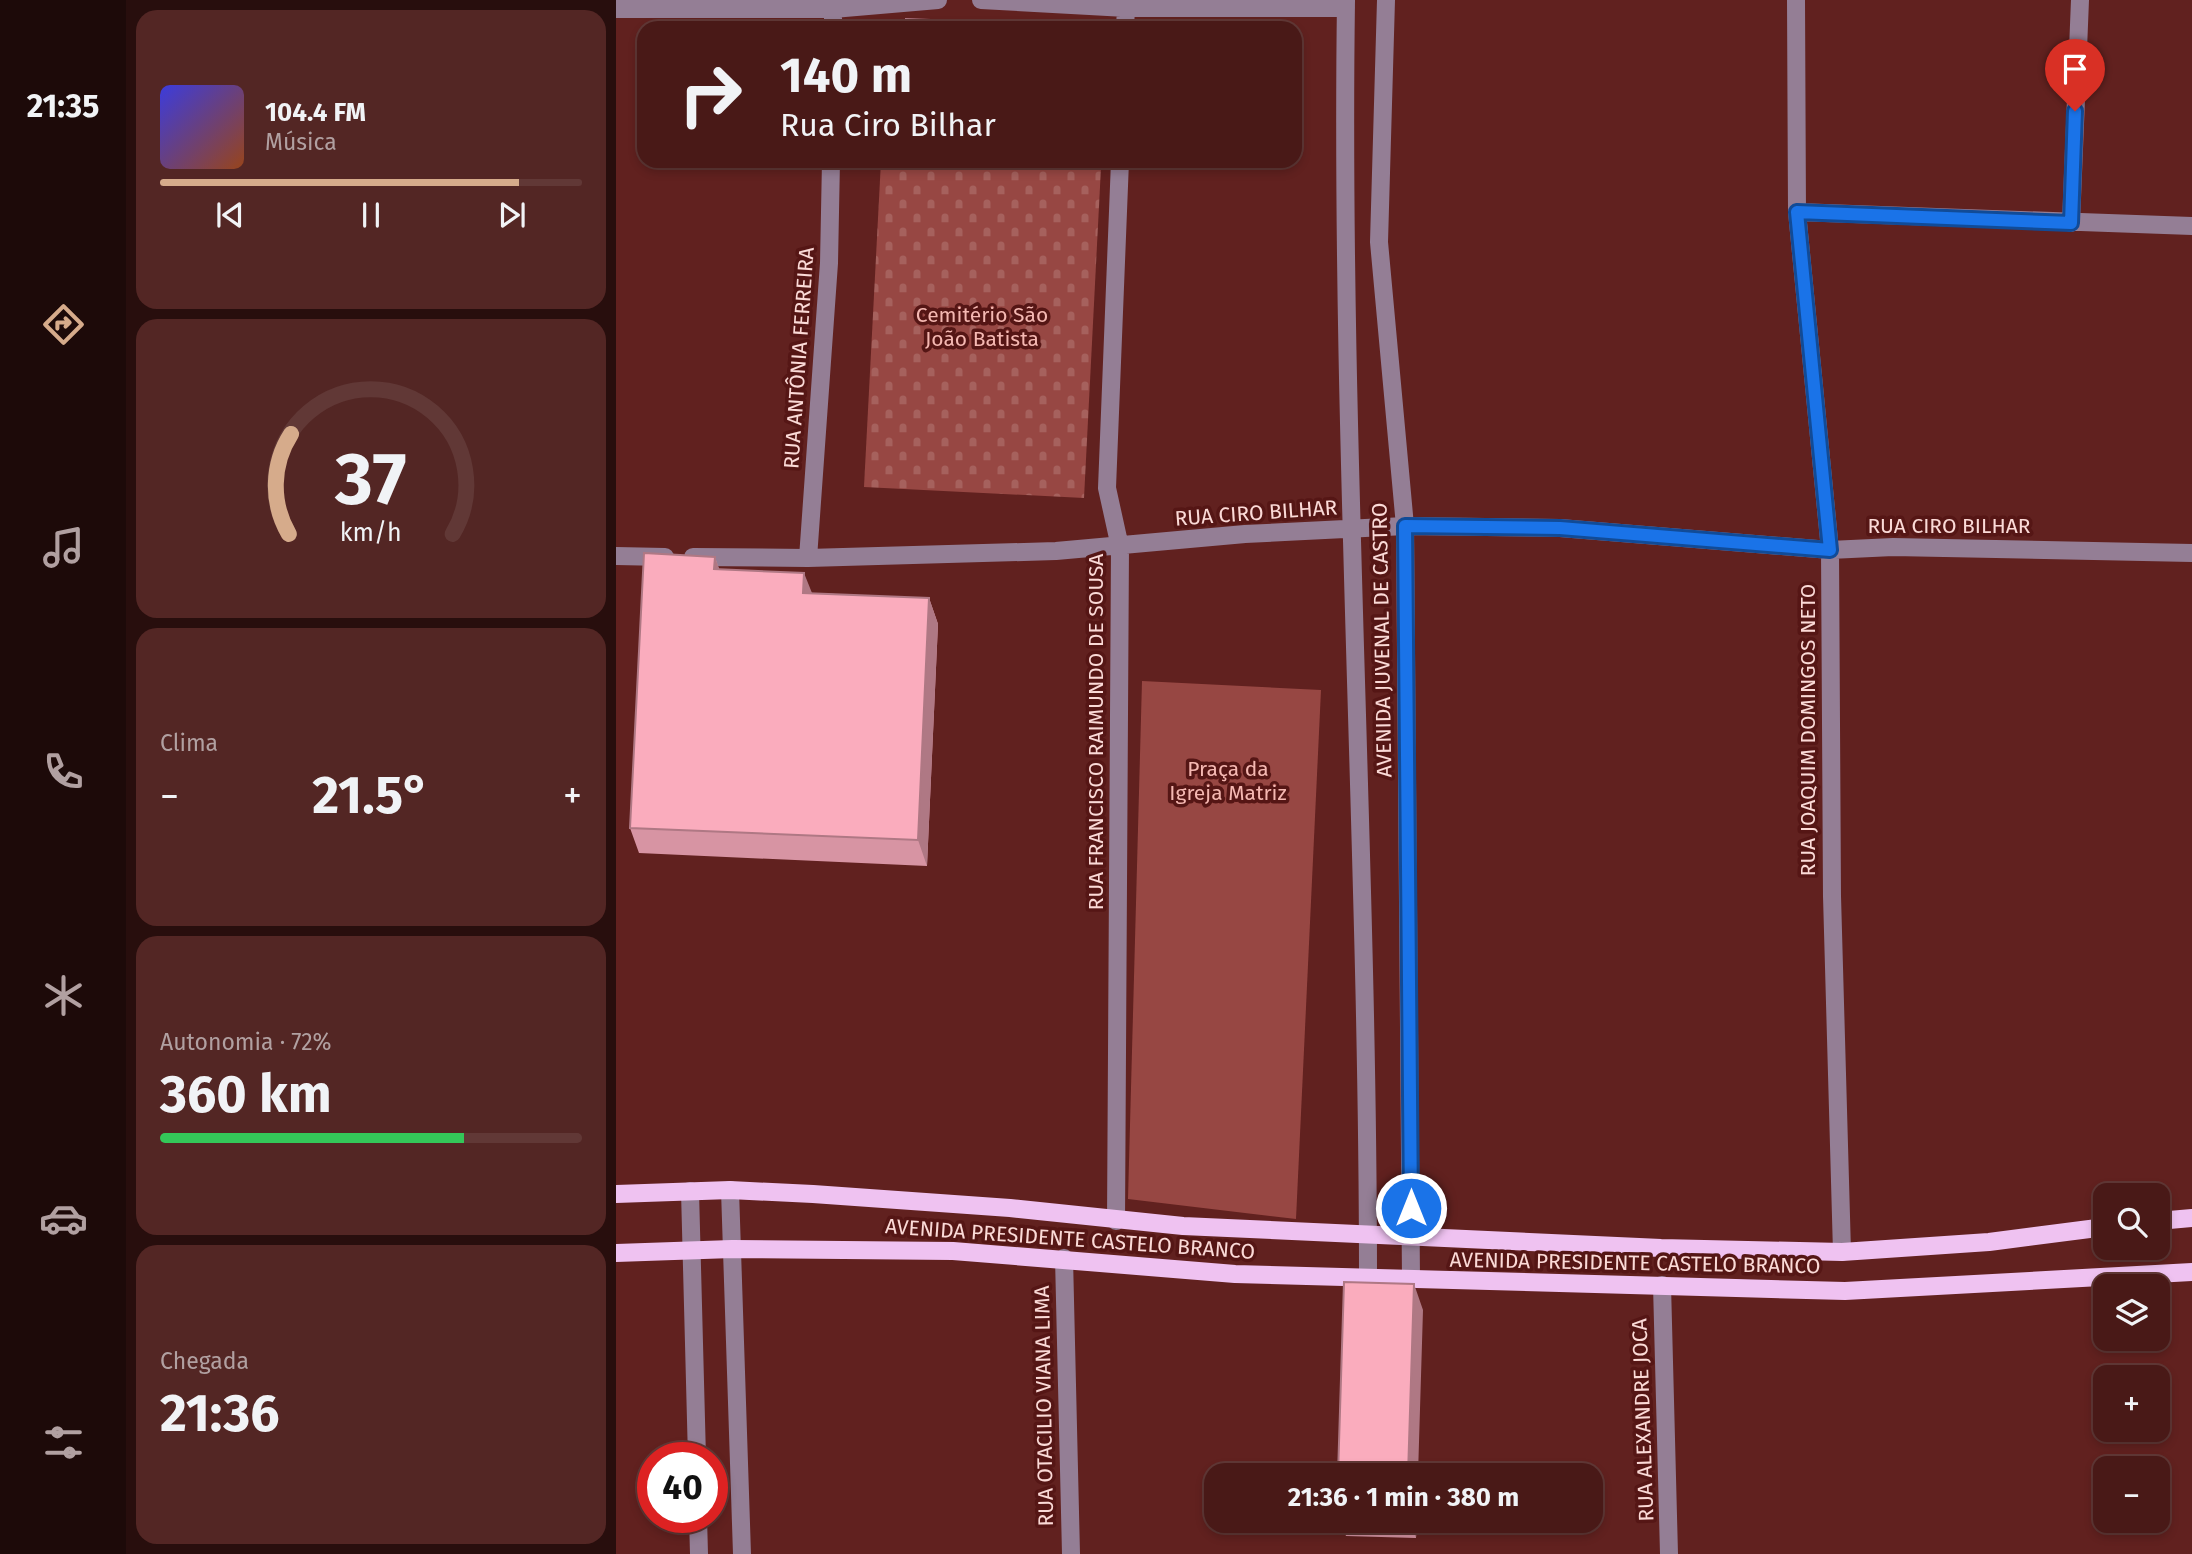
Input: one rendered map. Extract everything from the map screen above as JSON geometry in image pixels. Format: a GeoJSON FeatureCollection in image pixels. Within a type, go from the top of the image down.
{"type":"FeatureCollection","features":[{"type":"Feature","properties":{"kind":"main road","name":"AVENIDA PRESIDENTE CASTELO BRANCO"},"geometry":{"type":"LineString","coordinates":[[616,1194],[730,1190],[1010,1208],[1116,1221],[1661,1248],[1842,1252],[1989,1242],[2093,1229]]}},
{"type":"Feature","properties":{"kind":"main road"},"geometry":{"type":"LineString","coordinates":[[2170,1220],[2192,1218]]}},
{"type":"Feature","properties":{"kind":"main road","name":"AVENIDA PRESIDENTE CASTELO BRANCO"},"geometry":{"type":"LineString","coordinates":[[616,1253],[732,1249],[939,1250],[1236,1274],[1845,1291],[2192,1272]]}},
{"type":"Feature","properties":{"kind":"street"},"geometry":{"type":"LineString","coordinates":[[616,9],[833,9],[939,0]]}},
{"type":"Feature","properties":{"kind":"street"},"geometry":{"type":"LineString","coordinates":[[981,0],[1126,8],[1346,4]]}},
{"type":"Feature","properties":{"kind":"street","name":"AVENIDA JUVENAL DE CASTRO"},"geometry":{"type":"LineString","coordinates":[[1386,0],[1379,243],[1405,526],[1411,1280]]}},
{"type":"Feature","properties":{"kind":"street","name":"RUA JOAQUIM DOMINGOS NETO"},"geometry":{"type":"LineString","coordinates":[[1796,0],[1797,212],[1830,550],[1832,897],[1842,1252]]}},
{"type":"Feature","properties":{"kind":"street"},"geometry":{"type":"LineString","coordinates":[[2071,223],[2080,0]]}},
{"type":"Feature","properties":{"kind":"street","name":"AVENIDA JUVENAL DE CASTRO"},"geometry":{"type":"LineString","coordinates":[[1346,4],[1345,294],[1354,529],[1368,1278]]}},
{"type":"Feature","properties":{"kind":"street"},"geometry":{"type":"LineString","coordinates":[[1125,21],[1126,8]]}},
{"type":"Feature","properties":{"kind":"street"},"geometry":{"type":"LineString","coordinates":[[833,9],[833,21]]}},
{"type":"Feature","properties":{"kind":"street","name":"RUA ANTÔNIA FERREIRA"},"geometry":{"type":"LineString","coordinates":[[808,558],[829,263],[831,168]]}},
{"type":"Feature","properties":{"kind":"street","name":"RUA FRANCISCO RAIMUNDO DE SOUSA"},"geometry":{"type":"LineString","coordinates":[[1116,1221],[1120,547],[1107,488],[1119,168]]}},
{"type":"Feature","properties":{"kind":"street"},"geometry":{"type":"LineString","coordinates":[[1797,212],[2192,226]]}},
{"type":"Feature","properties":{"kind":"street","name":"RUA CIRO BILHAR"},"geometry":{"type":"LineString","coordinates":[[616,556],[808,558],[1120,547],[1245,534],[1405,526],[1560,528],[1830,550],[1894,547],[2192,553]]}},
{"type":"Feature","properties":{"kind":"street"},"geometry":{"type":"LineString","coordinates":[[730,1190],[742,1554]]}},
{"type":"Feature","properties":{"kind":"street"},"geometry":{"type":"LineString","coordinates":[[690,1191],[697,1442]]}},
{"type":"Feature","properties":{"kind":"street","name":"RUA OTACILIO VIANA LIMA"},"geometry":{"type":"LineString","coordinates":[[1063,1258],[1071,1554]]}},
{"type":"Feature","properties":{"kind":"street","name":"RUA ALEXANDRE JOCA"},"geometry":{"type":"LineString","coordinates":[[1662,1285],[1669,1554]]}},
{"type":"Feature","properties":{"kind":"street"},"geometry":{"type":"LineString","coordinates":[[698,1533],[699,1554]]}},
{"type":"Feature","properties":{"kind":"green space","name":"Cemitério São João Batista"},"geometry":{"type":"Polygon","coordinates":[[[881,168],[1101,168],[1084,498],[864,487],[881,168]]]}},
{"type":"Feature","properties":{"kind":"green space","name":"Praça da Igreja Matriz"},"geometry":{"type":"Polygon","coordinates":[[[1142,681],[1321,690],[1296,1219],[1128,1199],[1142,681]]]}},
{"type":"Feature","properties":{"kind":"building"},"geometry":{"type":"Polygon","coordinates":[[[906,19],[956,21],[906,21],[906,19]]]}},
{"type":"Feature","properties":{"kind":"building"},"geometry":{"type":"Polygon","coordinates":[[[644,553],[715,557],[714,569],[804,573],[803,593],[929,598],[918,840],[630,828],[644,553]]]}},
{"type":"Feature","properties":{"kind":"building"},"geometry":{"type":"Polygon","coordinates":[[[1344,1282],[1414,1284],[1408,1463],[1338,1463],[1344,1282]]]}},
{"type":"Feature","properties":{"kind":"route"},"geometry":{"type":"LineString","coordinates":[[1411,1208],[1405,526],[1560,528],[1830,550],[1797,212],[2071,223],[2075,111]]}}]}
